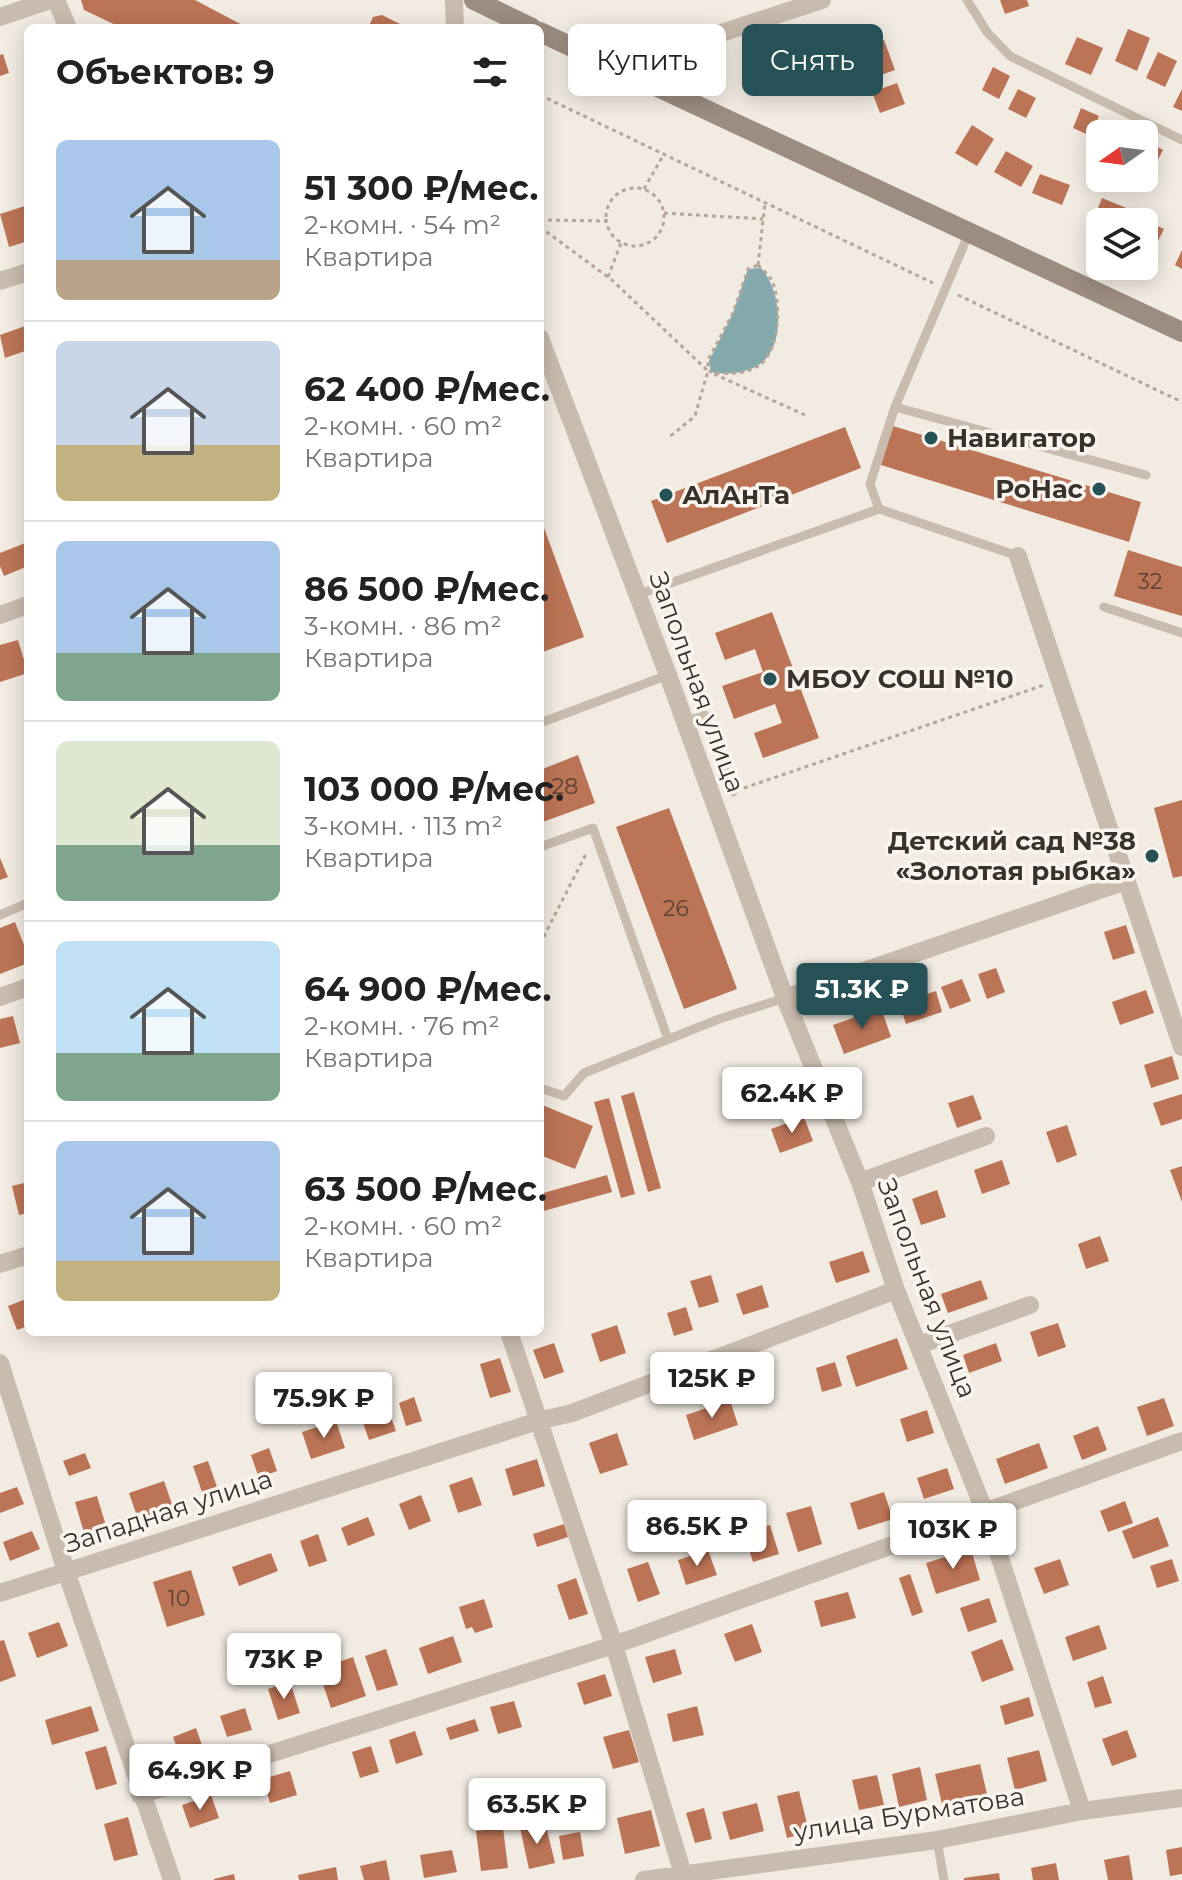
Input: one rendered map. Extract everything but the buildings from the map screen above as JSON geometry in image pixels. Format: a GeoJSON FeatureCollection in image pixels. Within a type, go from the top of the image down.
{"type":"FeatureCollection","features":[{"type":"Feature","properties":{"kind":"main road"},"geometry":{"type":"LineString","coordinates":[[474,0],[524,24]]}},
{"type":"Feature","properties":{"kind":"main road"},"geometry":{"type":"LineString","coordinates":[[544,34],[568,46]]}},
{"type":"Feature","properties":{"kind":"main road"},"geometry":{"type":"LineString","coordinates":[[675,96],[1182,332]]}},
{"type":"Feature","properties":{"kind":"street"},"geometry":{"type":"LineString","coordinates":[[0,17],[50,0]]}},
{"type":"Feature","properties":{"kind":"street"},"geometry":{"type":"LineString","coordinates":[[56,0],[69,24]]}},
{"type":"Feature","properties":{"kind":"street"},"geometry":{"type":"LineString","coordinates":[[454,0],[455,24]]}},
{"type":"Feature","properties":{"kind":"street"},"geometry":{"type":"LineString","coordinates":[[726,26],[778,6],[822,0]]}},
{"type":"Feature","properties":{"kind":"street"},"geometry":{"type":"LineString","coordinates":[[0,281],[24,273]]}},
{"type":"Feature","properties":{"kind":"street","name":"Запольная улица"},"geometry":{"type":"LineString","coordinates":[[544,349],[668,675],[785,998],[860,1182],[896,1290],[985,1512],[1082,1811]]}},
{"type":"Feature","properties":{"kind":"street"},"geometry":{"type":"LineString","coordinates":[[1018,556],[1182,1047]]}},
{"type":"Feature","properties":{"kind":"street"},"geometry":{"type":"LineString","coordinates":[[0,615],[24,606]]}},
{"type":"Feature","properties":{"kind":"street"},"geometry":{"type":"LineString","coordinates":[[785,998],[1126,881]]}},
{"type":"Feature","properties":{"kind":"street"},"geometry":{"type":"LineString","coordinates":[[0,997],[24,988]]}},
{"type":"Feature","properties":{"kind":"street"},"geometry":{"type":"LineString","coordinates":[[860,1182],[986,1136]]}},
{"type":"Feature","properties":{"kind":"street"},"geometry":{"type":"LineString","coordinates":[[0,1264],[24,1256]]}},
{"type":"Feature","properties":{"kind":"street","name":"Западная улица"},"geometry":{"type":"LineString","coordinates":[[0,1593],[538,1421],[572,1413],[896,1290]]}},
{"type":"Feature","properties":{"kind":"street"},"geometry":{"type":"LineString","coordinates":[[919,1345],[1030,1305]]}},
{"type":"Feature","properties":{"kind":"street"},"geometry":{"type":"LineString","coordinates":[[510,1336],[614,1645],[683,1874]]}},
{"type":"Feature","properties":{"kind":"street"},"geometry":{"type":"LineString","coordinates":[[0,1363],[140,1795],[172,1880]]}},
{"type":"Feature","properties":{"kind":"street"},"geometry":{"type":"LineString","coordinates":[[140,1795],[614,1645],[1182,1441]]}},
{"type":"Feature","properties":{"kind":"street","name":"улица Бурматова"},"geometry":{"type":"LineString","coordinates":[[644,1880],[937,1840],[1082,1811],[1182,1798]]}},
{"type":"Feature","properties":{"kind":"lane"},"geometry":{"type":"LineString","coordinates":[[967,0],[987,32],[1010,56],[1182,140]]}},
{"type":"Feature","properties":{"kind":"lane"},"geometry":{"type":"LineString","coordinates":[[879,509],[870,484],[895,407],[970,232]]}},
{"type":"Feature","properties":{"kind":"lane"},"geometry":{"type":"LineString","coordinates":[[895,407],[1146,475]]}},
{"type":"Feature","properties":{"kind":"lane"},"geometry":{"type":"LineString","coordinates":[[637,595],[879,509],[1018,556]]}},
{"type":"Feature","properties":{"kind":"lane"},"geometry":{"type":"LineString","coordinates":[[1104,607],[1182,633]]}},
{"type":"Feature","properties":{"kind":"lane"},"geometry":{"type":"LineString","coordinates":[[544,718],[668,675]]}},
{"type":"Feature","properties":{"kind":"lane"},"geometry":{"type":"LineString","coordinates":[[685,722],[705,715],[733,792]]}},
{"type":"Feature","properties":{"kind":"lane"},"geometry":{"type":"LineString","coordinates":[[544,846],[593,828],[668,1039]]}},
{"type":"Feature","properties":{"kind":"lane"},"geometry":{"type":"LineString","coordinates":[[0,915],[24,905]]}},
{"type":"Feature","properties":{"kind":"lane"},"geometry":{"type":"LineString","coordinates":[[544,1089],[564,1096],[584,1073],[719,1019],[785,998]]}},
{"type":"Feature","properties":{"kind":"lane"},"geometry":{"type":"LineString","coordinates":[[937,1840],[944,1880]]}},
{"type":"Feature","properties":{"kind":"path"},"geometry":{"type":"LineString","coordinates":[[544,97],[1182,402]]}},
{"type":"Feature","properties":{"kind":"path"},"geometry":{"type":"LineString","coordinates":[[644,189],[664,154]]}},
{"type":"Feature","properties":{"kind":"path"},"geometry":{"type":"LineString","coordinates":[[644,189],[654,195],[664,213],[664,224],[652,241],[631,246],[613,236],[607,221],[608,205],[623,190],[644,189]]}},
{"type":"Feature","properties":{"kind":"path"},"geometry":{"type":"LineString","coordinates":[[758,265],[748,269],[733,313],[708,360],[711,372],[739,373],[761,364],[772,349],[779,316],[771,279],[758,265],[765,203]]}},
{"type":"Feature","properties":{"kind":"path"},"geometry":{"type":"LineString","coordinates":[[664,213],[763,219]]}},
{"type":"Feature","properties":{"kind":"path"},"geometry":{"type":"LineString","coordinates":[[544,220],[607,221]]}},
{"type":"Feature","properties":{"kind":"path"},"geometry":{"type":"LineString","coordinates":[[544,230],[608,277],[708,371],[805,415]]}},
{"type":"Feature","properties":{"kind":"path"},"geometry":{"type":"LineString","coordinates":[[608,277],[621,243]]}},
{"type":"Feature","properties":{"kind":"path"},"geometry":{"type":"LineString","coordinates":[[668,438],[695,416],[708,371]]}},
{"type":"Feature","properties":{"kind":"path"},"geometry":{"type":"LineString","coordinates":[[733,792],[1058,680]]}},
{"type":"Feature","properties":{"kind":"path"},"geometry":{"type":"LineString","coordinates":[[544,936],[595,835]]}},
{"type":"Feature","properties":{"kind":"water"},"geometry":{"type":"Polygon","coordinates":[[[761,268],[768,277],[777,303],[777,331],[769,355],[748,370],[711,372],[709,361],[733,313],[748,269],[761,268]]]}},
{"type":"Feature","properties":{"kind":"place","name":"Навигатор"},"geometry":{"type":"Point","coordinates":[931,438]}},
{"type":"Feature","properties":{"kind":"place","name":"РоНас"},"geometry":{"type":"Point","coordinates":[1099,489]}},
{"type":"Feature","properties":{"kind":"place","name":"АлАнТа"},"geometry":{"type":"Point","coordinates":[666,495]}},
{"type":"Feature","properties":{"kind":"place","name":"МБОУ СОШ №10"},"geometry":{"type":"Point","coordinates":[770,679]}},
{"type":"Feature","properties":{"kind":"place","name":"Детский сад №38 «Золотая рыбка»"},"geometry":{"type":"Point","coordinates":[1152,856]}}]}
